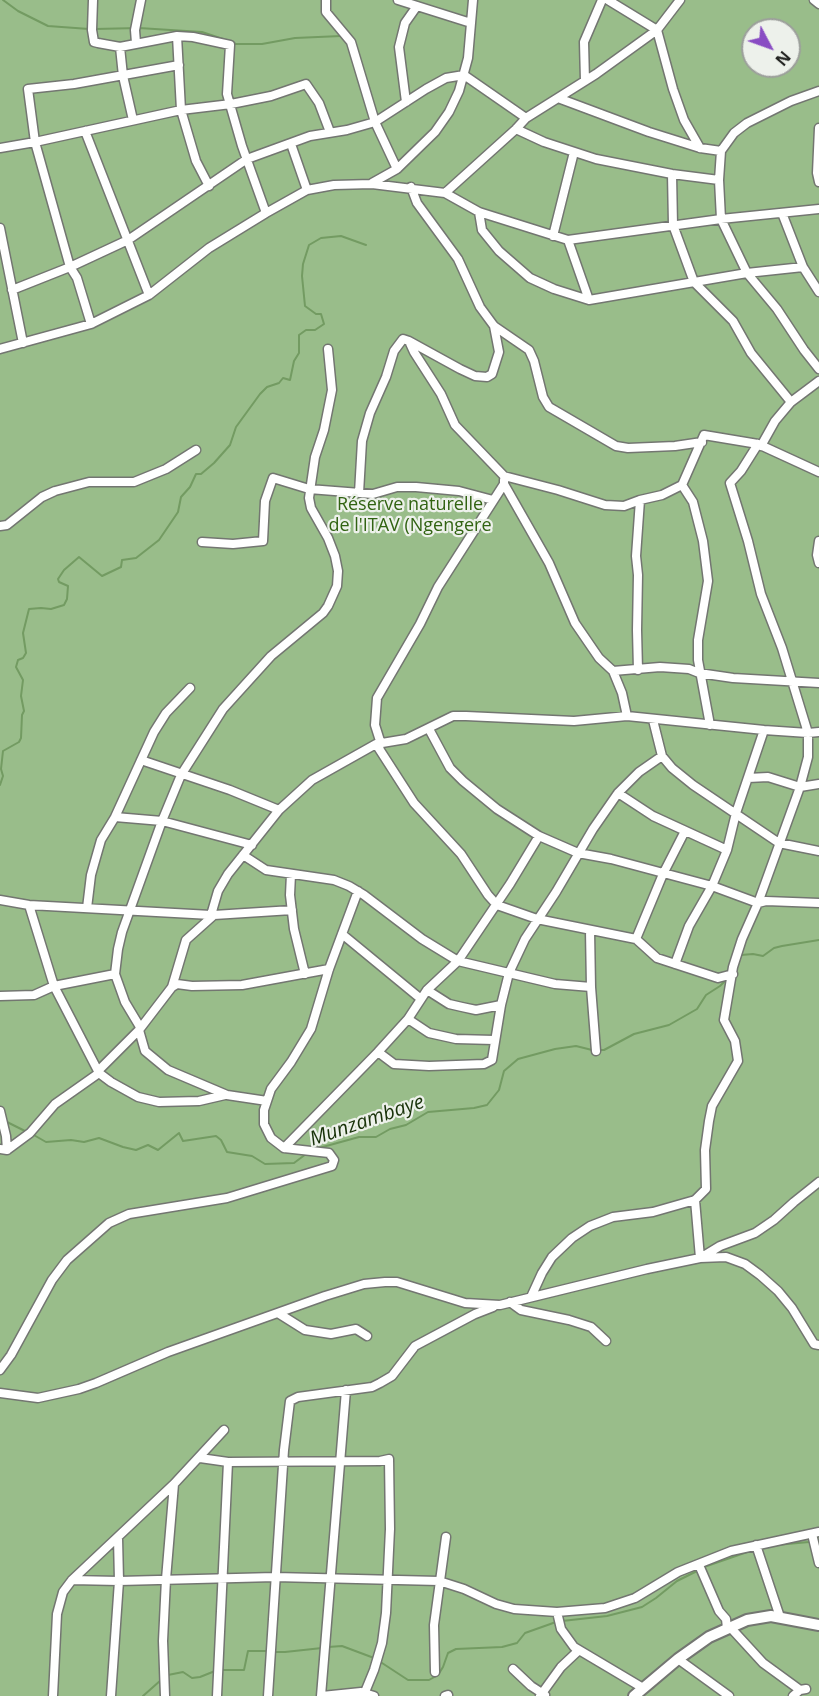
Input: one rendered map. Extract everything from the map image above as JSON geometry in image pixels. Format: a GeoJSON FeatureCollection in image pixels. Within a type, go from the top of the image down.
{"type":"FeatureCollection","features":[{"type":"Feature","properties":{"kind":"street"},"geometry":{"type":"LineString","coordinates":[[93,0],[91,21],[94,42],[120,47],[177,36],[230,45],[227,94],[266,213]]}},
{"type":"Feature","properties":{"kind":"street"},"geometry":{"type":"LineString","coordinates":[[136,44],[135,30],[141,0]]}},
{"type":"Feature","properties":{"kind":"street"},"geometry":{"type":"LineString","coordinates":[[326,0],[326,12],[351,42],[375,122],[398,169]]}},
{"type":"Feature","properties":{"kind":"street"},"geometry":{"type":"LineString","coordinates":[[398,0],[471,23]]}},
{"type":"Feature","properties":{"kind":"street"},"geometry":{"type":"LineString","coordinates":[[372,184],[398,169],[444,122],[459,92],[464,75],[471,42],[473,0]]}},
{"type":"Feature","properties":{"kind":"street"},"geometry":{"type":"LineString","coordinates":[[585,81],[584,42],[602,0]]}},
{"type":"Feature","properties":{"kind":"street"},"geometry":{"type":"LineString","coordinates":[[608,0],[657,30],[684,120],[700,148]]}},
{"type":"Feature","properties":{"kind":"street"},"geometry":{"type":"LineString","coordinates":[[445,193],[526,118],[585,81],[657,30],[680,0]]}},
{"type":"Feature","properties":{"kind":"street"},"geometry":{"type":"LineString","coordinates":[[814,0],[819,4]]}},
{"type":"Feature","properties":{"kind":"street"},"geometry":{"type":"LineString","coordinates":[[406,102],[399,47],[405,23],[417,6]]}},
{"type":"Feature","properties":{"kind":"street"},"geometry":{"type":"LineString","coordinates":[[177,36],[181,110],[196,161],[209,186]]}},
{"type":"Feature","properties":{"kind":"street"},"geometry":{"type":"LineString","coordinates":[[120,47],[123,76],[133,120]]}},
{"type":"Feature","properties":{"kind":"street"},"geometry":{"type":"LineString","coordinates":[[92,324],[77,278],[70,267],[35,142],[28,89],[123,76],[179,65]]}},
{"type":"Feature","properties":{"kind":"street"},"geometry":{"type":"LineString","coordinates":[[12,290],[70,267],[128,240],[168,215],[247,159],[310,136],[347,130],[375,122],[446,78],[464,75],[526,118]]}},
{"type":"Feature","properties":{"kind":"street"},"geometry":{"type":"LineString","coordinates":[[0,148],[181,110],[271,96],[306,84],[319,103],[330,132]]}},
{"type":"Feature","properties":{"kind":"street"},"geometry":{"type":"LineString","coordinates":[[819,91],[791,101],[747,123],[735,133],[722,151],[719,180],[721,219],[747,273],[777,309],[819,369]]}},
{"type":"Feature","properties":{"kind":"street"},"geometry":{"type":"LineString","coordinates":[[558,98],[596,114],[700,148],[722,151]]}},
{"type":"Feature","properties":{"kind":"street"},"geometry":{"type":"LineString","coordinates":[[516,129],[544,142],[596,159],[672,174],[719,180]]}},
{"type":"Feature","properties":{"kind":"street"},"geometry":{"type":"LineString","coordinates":[[85,131],[150,295]]}},
{"type":"Feature","properties":{"kind":"street"},"geometry":{"type":"LineString","coordinates":[[819,132],[817,173],[819,182]]}},
{"type":"Feature","properties":{"kind":"street"},"geometry":{"type":"LineString","coordinates":[[291,144],[307,190]]}},
{"type":"Feature","properties":{"kind":"street"},"geometry":{"type":"LineString","coordinates":[[553,236],[574,152]]}},
{"type":"Feature","properties":{"kind":"street"},"geometry":{"type":"LineString","coordinates":[[672,174],[673,225],[694,282],[733,321],[751,353],[791,402]]}},
{"type":"Feature","properties":{"kind":"street"},"geometry":{"type":"LineString","coordinates":[[0,349],[92,324],[150,295],[209,248],[266,213],[307,190],[334,185],[372,184],[445,193],[479,212],[568,240],[819,208]]}},
{"type":"Feature","properties":{"kind":"street"},"geometry":{"type":"LineString","coordinates":[[411,187],[417,203],[458,260],[480,307],[494,326],[529,350],[543,397],[549,407],[616,446],[647,448],[702,442]]}},
{"type":"Feature","properties":{"kind":"street"},"geometry":{"type":"LineString","coordinates":[[479,212],[482,230],[499,251],[530,278],[554,289],[589,300],[747,273],[803,267]]}},
{"type":"Feature","properties":{"kind":"street"},"geometry":{"type":"LineString","coordinates":[[782,213],[803,267],[819,292]]}},
{"type":"Feature","properties":{"kind":"street"},"geometry":{"type":"LineString","coordinates":[[0,228],[23,343]]}},
{"type":"Feature","properties":{"kind":"street"},"geometry":{"type":"LineString","coordinates":[[568,240],[589,300]]}},
{"type":"Feature","properties":{"kind":"street"},"geometry":{"type":"LineString","coordinates":[[359,493],[362,441],[370,412],[386,377],[394,351],[404,339],[460,369],[476,376],[487,377],[492,374],[499,352],[494,326]]}},
{"type":"Feature","properties":{"kind":"street"},"geometry":{"type":"LineString","coordinates":[[409,341],[441,394],[454,425],[504,480],[549,563],[575,623],[599,658],[613,671],[622,693],[627,716]]}},
{"type":"Feature","properties":{"kind":"street"},"geometry":{"type":"LineString","coordinates":[[267,1101],[226,1095],[168,1070],[154,1061],[144,1051],[139,1028],[125,1002],[115,974],[122,932],[181,775],[223,709],[271,656],[322,613],[334,594],[338,571],[335,556],[311,508],[309,489],[332,390],[328,349]]}},
{"type":"Feature","properties":{"kind":"street"},"geometry":{"type":"LineString","coordinates":[[531,1297],[552,1257],[572,1238],[591,1226],[613,1217],[653,1212],[694,1200],[706,1189],[705,1150],[712,1106],[738,1061],[735,1041],[724,1020],[733,970],[742,939],[758,903],[800,787],[808,757],[808,733],[794,682],[761,594],[730,483],[791,402],[819,381]]}},
{"type":"Feature","properties":{"kind":"street"},"geometry":{"type":"LineString","coordinates":[[504,480],[613,507],[624,506],[662,495],[682,485],[704,435],[759,445],[819,472]]}},
{"type":"Feature","properties":{"kind":"street"},"geometry":{"type":"LineString","coordinates":[[0,526],[8,525],[31,504],[48,494],[89,482],[134,482],[166,469],[196,450]]}},
{"type":"Feature","properties":{"kind":"street"},"geometry":{"type":"LineString","coordinates":[[202,543],[233,544],[263,541],[265,501],[273,478],[309,489],[373,494],[397,487],[416,487],[459,491],[493,500]]}},
{"type":"Feature","properties":{"kind":"street"},"geometry":{"type":"LineString","coordinates":[[504,480],[438,587],[420,624],[377,698],[375,725],[378,744],[414,803],[460,854],[497,905],[537,919],[636,939],[657,957],[718,978],[733,970]]}},
{"type":"Feature","properties":{"kind":"street"},"geometry":{"type":"LineString","coordinates":[[682,485],[695,509],[703,541],[708,581],[698,640],[699,673],[710,725]]}},
{"type":"Feature","properties":{"kind":"street"},"geometry":{"type":"LineString","coordinates":[[638,670],[636,556],[640,500]]}},
{"type":"Feature","properties":{"kind":"street"},"geometry":{"type":"LineString","coordinates":[[819,541],[817,555],[819,563]]}},
{"type":"Feature","properties":{"kind":"street"},"geometry":{"type":"LineString","coordinates":[[613,671],[689,669],[699,673],[819,683]]}},
{"type":"Feature","properties":{"kind":"street"},"geometry":{"type":"LineString","coordinates":[[87,908],[91,875],[101,840],[115,817],[154,732],[166,713],[190,688]]}},
{"type":"Feature","properties":{"kind":"street"},"geometry":{"type":"LineString","coordinates":[[172,987],[186,940],[212,915],[218,891],[279,810],[312,780],[342,761],[378,744],[406,739],[453,716],[574,721],[627,716],[764,730],[819,732]]}},
{"type":"Feature","properties":{"kind":"street"},"geometry":{"type":"LineString","coordinates":[[654,720],[662,756],[672,768],[693,785],[779,843],[819,851]]}},
{"type":"Feature","properties":{"kind":"street"},"geometry":{"type":"LineString","coordinates":[[429,729],[450,768],[463,781],[497,809],[539,836],[578,853],[611,859],[712,886],[758,903],[766,901],[819,903]]}},
{"type":"Feature","properties":{"kind":"street"},"geometry":{"type":"LineString","coordinates":[[675,964],[689,926],[712,886],[727,850],[736,813],[764,730]]}},
{"type":"Feature","properties":{"kind":"street"},"geometry":{"type":"LineString","coordinates":[[378,1052],[394,1064],[429,1066],[484,1064],[492,1060],[494,1040],[509,973],[537,919],[618,793],[639,772],[662,756]]}},
{"type":"Feature","properties":{"kind":"street"},"geometry":{"type":"LineString","coordinates":[[141,760],[230,790],[279,810]]}},
{"type":"Feature","properties":{"kind":"street"},"geometry":{"type":"LineString","coordinates":[[748,778],[768,777],[800,787],[819,784]]}},
{"type":"Feature","properties":{"kind":"street"},"geometry":{"type":"LineString","coordinates":[[618,793],[653,816],[727,850]]}},
{"type":"Feature","properties":{"kind":"street"},"geometry":{"type":"LineString","coordinates":[[115,817],[162,821],[252,845]]}},
{"type":"Feature","properties":{"kind":"street"},"geometry":{"type":"LineString","coordinates":[[636,939],[663,874],[685,831]]}},
{"type":"Feature","properties":{"kind":"street"},"geometry":{"type":"LineString","coordinates":[[284,1148],[378,1052],[408,1019],[427,990],[458,961],[497,905],[539,836]]}},
{"type":"Feature","properties":{"kind":"street"},"geometry":{"type":"LineString","coordinates":[[243,855],[266,870],[334,880],[358,891],[414,933],[458,961],[555,984],[591,987]]}},
{"type":"Feature","properties":{"kind":"street"},"geometry":{"type":"LineString","coordinates":[[291,874],[290,895],[294,929],[305,974]]}},
{"type":"Feature","properties":{"kind":"street"},"geometry":{"type":"LineString","coordinates":[[0,1370],[12,1355],[52,1280],[68,1260],[109,1223],[129,1214],[227,1198],[332,1166],[334,1160],[329,1153],[284,1148],[271,1138],[264,1124],[264,1110],[271,1089],[291,1062],[310,1029],[358,891]]}},
{"type":"Feature","properties":{"kind":"street"},"geometry":{"type":"LineString","coordinates":[[0,900],[29,905],[212,915],[292,910]]}},
{"type":"Feature","properties":{"kind":"street"},"geometry":{"type":"LineString","coordinates":[[29,905],[54,986],[98,1072],[138,1097],[159,1102],[199,1101],[226,1095]]}},
{"type":"Feature","properties":{"kind":"street"},"geometry":{"type":"LineString","coordinates":[[590,931],[596,1051]]}},
{"type":"Feature","properties":{"kind":"street"},"geometry":{"type":"LineString","coordinates":[[342,934],[421,999]]}},
{"type":"Feature","properties":{"kind":"street"},"geometry":{"type":"LineString","coordinates":[[3,1149],[30,1133],[55,1104],[98,1072],[177,984],[242,985],[329,969]]}},
{"type":"Feature","properties":{"kind":"street"},"geometry":{"type":"LineString","coordinates":[[0,996],[34,995],[54,986],[115,974]]}},
{"type":"Feature","properties":{"kind":"street"},"geometry":{"type":"LineString","coordinates":[[427,990],[449,1004],[476,1010],[501,1005]]}},
{"type":"Feature","properties":{"kind":"street"},"geometry":{"type":"LineString","coordinates":[[408,1019],[429,1033],[466,1040],[494,1040]]}},
{"type":"Feature","properties":{"kind":"street"},"geometry":{"type":"LineString","coordinates":[[0,1111],[6,1136],[3,1149]]}},
{"type":"Feature","properties":{"kind":"street"},"geometry":{"type":"LineString","coordinates":[[700,1258],[720,1246],[755,1233],[819,1182]]}},
{"type":"Feature","properties":{"kind":"street"},"geometry":{"type":"LineString","coordinates":[[694,1200],[700,1258]]}},
{"type":"Feature","properties":{"kind":"street"},"geometry":{"type":"LineString","coordinates":[[268,1696],[275,1577],[290,1401],[298,1397],[372,1387],[392,1376],[415,1346],[475,1314],[500,1305],[700,1258],[726,1257],[745,1264],[778,1291],[792,1308],[814,1344],[819,1345]]}},
{"type":"Feature","properties":{"kind":"street"},"geometry":{"type":"LineString","coordinates":[[0,1394],[38,1398],[79,1389],[168,1352],[364,1284],[385,1282],[410,1285],[465,1303],[500,1305]]}},
{"type":"Feature","properties":{"kind":"street"},"geometry":{"type":"LineString","coordinates":[[510,1302],[521,1310],[591,1327],[606,1341]]}},
{"type":"Feature","properties":{"kind":"street"},"geometry":{"type":"LineString","coordinates":[[278,1313],[305,1330],[331,1335],[357,1329],[366,1336]]}},
{"type":"Feature","properties":{"kind":"street"},"geometry":{"type":"LineString","coordinates":[[346,1390],[321,1696],[364,1692],[374,1696]]}},
{"type":"Feature","properties":{"kind":"street"},"geometry":{"type":"LineString","coordinates":[[52,1696],[57,1614],[63,1592],[72,1580],[200,1458],[224,1430]]}},
{"type":"Feature","properties":{"kind":"street"},"geometry":{"type":"LineString","coordinates":[[200,1458],[228,1462],[339,1462],[389,1459],[390,1529],[386,1613],[382,1643],[370,1682],[364,1692]]}},
{"type":"Feature","properties":{"kind":"street"},"geometry":{"type":"LineString","coordinates":[[217,1696],[228,1462]]}},
{"type":"Feature","properties":{"kind":"street"},"geometry":{"type":"LineString","coordinates":[[165,1696],[163,1641],[174,1484]]}},
{"type":"Feature","properties":{"kind":"street"},"geometry":{"type":"LineString","coordinates":[[72,1580],[275,1577],[439,1581],[514,1609],[557,1612],[605,1608],[635,1598],[678,1572],[731,1551],[815,1533],[819,1563]]}},
{"type":"Feature","properties":{"kind":"street"},"geometry":{"type":"LineString","coordinates":[[435,1672],[434,1625],[446,1537]]}},
{"type":"Feature","properties":{"kind":"street"},"geometry":{"type":"LineString","coordinates":[[111,1696],[119,1581],[118,1538]]}},
{"type":"Feature","properties":{"kind":"street"},"geometry":{"type":"LineString","coordinates":[[756,1545],[780,1617]]}},
{"type":"Feature","properties":{"kind":"street"},"geometry":{"type":"LineString","coordinates":[[699,1565],[729,1628],[763,1663],[800,1692]]}},
{"type":"Feature","properties":{"kind":"street"},"geometry":{"type":"LineString","coordinates":[[557,1612],[561,1629],[578,1651],[643,1688]]}},
{"type":"Feature","properties":{"kind":"street"},"geometry":{"type":"LineString","coordinates":[[634,1696],[678,1659],[709,1637],[729,1628],[759,1617],[780,1617],[819,1625]]}},
{"type":"Feature","properties":{"kind":"street"},"geometry":{"type":"LineString","coordinates":[[513,1669],[543,1695],[561,1667],[578,1651]]}},
{"type":"Feature","properties":{"kind":"street"},"geometry":{"type":"LineString","coordinates":[[678,1659],[729,1696]]}},
{"type":"Feature","properties":{"kind":"green space","name":"Réserve naturelle de l'ITAV (Ngengere"},"geometry":{"type":"Polygon","coordinates":[[[0,0],[819,0],[819,1696],[0,1696],[0,0]]]}},
{"type":"Feature","properties":{"kind":"waterway"},"geometry":{"type":"LineString","coordinates":[[3,0],[18,11],[48,26],[89,29]]}},
{"type":"Feature","properties":{"kind":"waterway"},"geometry":{"type":"LineString","coordinates":[[95,29],[139,28],[202,32],[223,39]]}},
{"type":"Feature","properties":{"kind":"waterway"},"geometry":{"type":"LineString","coordinates":[[231,42],[262,44],[295,38],[341,36]]}},
{"type":"Feature","properties":{"kind":"waterway"},"geometry":{"type":"LineString","coordinates":[[0,785],[3,776],[1,769],[3,751],[19,742],[21,738],[24,711],[21,696],[23,680],[16,667],[18,660],[26,653],[23,633],[29,609],[51,609],[64,605],[68,586],[59,582],[58,579],[64,570],[79,557],[102,576],[121,567],[122,560],[136,558],[159,540],[178,512],[181,497],[190,487],[196,474],[201,474],[214,463],[230,445],[236,427],[260,394],[267,387],[279,383],[283,378],[290,380],[294,361],[299,353],[299,335],[306,330],[315,330],[324,324],[321,314],[316,314],[305,306],[302,276],[309,245],[321,238],[341,236],[366,245]]}},
{"type":"Feature","properties":{"kind":"waterway","name":"Munzambaye"},"geometry":{"type":"LineString","coordinates":[[741,955],[763,956],[774,948],[819,940]]}},
{"type":"Feature","properties":{"kind":"waterway","name":"Munzambaye"},"geometry":{"type":"LineString","coordinates":[[598,1050],[604,1050],[634,1034],[669,1025],[697,1009],[706,995],[728,978]]}},
{"type":"Feature","properties":{"kind":"waterway","name":"Munzambaye"},"geometry":{"type":"LineString","coordinates":[[319,1148],[359,1137],[376,1137],[390,1129],[406,1125],[428,1112],[487,1105],[499,1090],[504,1071],[518,1059],[576,1046],[592,1050]]}},
{"type":"Feature","properties":{"kind":"waterway"},"geometry":{"type":"LineString","coordinates":[[5,1121],[27,1132]]}},
{"type":"Feature","properties":{"kind":"waterway","name":"Munzambaye"},"geometry":{"type":"LineString","coordinates":[[32,1134],[46,1142],[71,1140],[84,1142],[99,1138],[136,1150],[148,1145],[158,1150],[179,1133],[183,1141],[216,1136],[221,1140],[227,1152],[252,1156],[265,1164],[294,1163],[306,1154]]}},
{"type":"Feature","properties":{"kind":"waterway"},"geometry":{"type":"LineString","coordinates":[[776,1545],[809,1542]]}},
{"type":"Feature","properties":{"kind":"waterway"},"geometry":{"type":"LineString","coordinates":[[704,1567],[753,1550]]}},
{"type":"Feature","properties":{"kind":"waterway"},"geometry":{"type":"LineString","coordinates":[[562,1621],[607,1616],[642,1607],[677,1581],[699,1570]]}},
{"type":"Feature","properties":{"kind":"waterway"},"geometry":{"type":"LineString","coordinates":[[379,1661],[408,1680],[429,1680],[438,1675],[448,1653],[456,1649],[502,1647],[517,1643],[525,1633],[556,1622]]}},
{"type":"Feature","properties":{"kind":"waterway"},"geometry":{"type":"LineString","coordinates":[[328,1647],[342,1646],[374,1658]]}},
{"type":"Feature","properties":{"kind":"waterway"},"geometry":{"type":"LineString","coordinates":[[274,1652],[322,1648]]}},
{"type":"Feature","properties":{"kind":"waterway"},"geometry":{"type":"LineString","coordinates":[[221,1670],[244,1670],[248,1651],[269,1651]]}},
{"type":"Feature","properties":{"kind":"waterway"},"geometry":{"type":"LineString","coordinates":[[168,1675],[183,1672],[192,1678],[215,1671]]}},
{"type":"Feature","properties":{"kind":"waterway"},"geometry":{"type":"LineString","coordinates":[[143,1696],[161,1680]]}}]}
